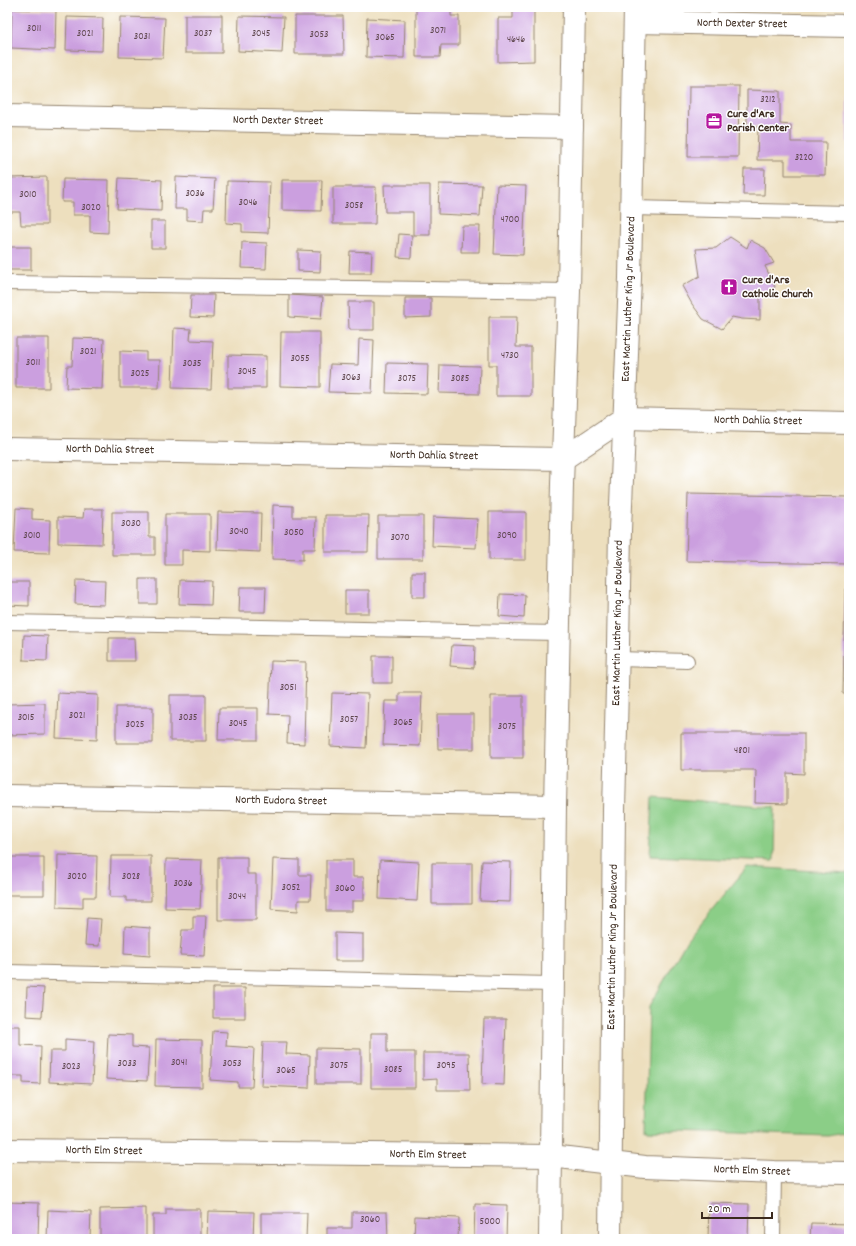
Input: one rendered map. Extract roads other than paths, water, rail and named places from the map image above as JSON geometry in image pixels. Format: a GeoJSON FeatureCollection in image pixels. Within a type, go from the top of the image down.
{"type":"FeatureCollection","features":[{"type":"Feature","properties":{"kind":"street"},"geometry":{"type":"LineString","coordinates":[[550,1239],[555,806],[563,459],[569,291],[574,7]]}},
{"type":"Feature","properties":{"kind":"street","name":"North Dexter Street"},"geometry":{"type":"LineString","coordinates":[[635,15],[849,26]]}},
{"type":"Feature","properties":{"kind":"street","name":"East Martin Luther King Jr Boulevard"},"geometry":{"type":"LineString","coordinates":[[610,1239],[614,810],[620,530],[632,208],[635,15]]}},
{"type":"Feature","properties":{"kind":"street","name":"North Dexter Street"},"geometry":{"type":"LineString","coordinates":[[7,116],[572,127]]}},
{"type":"Feature","properties":{"kind":"street"},"geometry":{"type":"LineString","coordinates":[[563,459],[624,418]]}},
{"type":"Feature","properties":{"kind":"street","name":"North Dahlia Street"},"geometry":{"type":"LineString","coordinates":[[624,418],[849,423]]}},
{"type":"Feature","properties":{"kind":"street","name":"North Dahlia Street"},"geometry":{"type":"LineString","coordinates":[[7,449],[563,459]]}},
{"type":"Feature","properties":{"kind":"street","name":"North Eudora Street"},"geometry":{"type":"LineString","coordinates":[[7,796],[555,806]]}},
{"type":"Feature","properties":{"kind":"street","name":"North Elm Street"},"geometry":{"type":"LineString","coordinates":[[7,1150],[551,1156],[645,1167],[774,1172],[849,1173]]}},
{"type":"Feature","properties":{"kind":"lane"},"geometry":{"type":"LineString","coordinates":[[632,208],[849,213]]}},
{"type":"Feature","properties":{"kind":"lane"},"geometry":{"type":"LineString","coordinates":[[7,283],[569,291]]}},
{"type":"Feature","properties":{"kind":"lane"},"geometry":{"type":"LineString","coordinates":[[7,622],[559,633]]}},
{"type":"Feature","properties":{"kind":"lane"},"geometry":{"type":"LineString","coordinates":[[618,659],[687,661]]}},
{"type":"Feature","properties":{"kind":"lane"},"geometry":{"type":"LineString","coordinates":[[7,972],[552,984]]}},
{"type":"Feature","properties":{"kind":"lane"},"geometry":{"type":"LineString","coordinates":[[773,1239],[774,1172]]}},
{"type":"Feature","properties":{"kind":"place","name":"Cure d'Ars Parish Center"},"geometry":{"type":"Point","coordinates":[714,121]}},
{"type":"Feature","properties":{"kind":"place","name":"Cure d'Ars Catholic Church"},"geometry":{"type":"Point","coordinates":[729,287]}}]}
